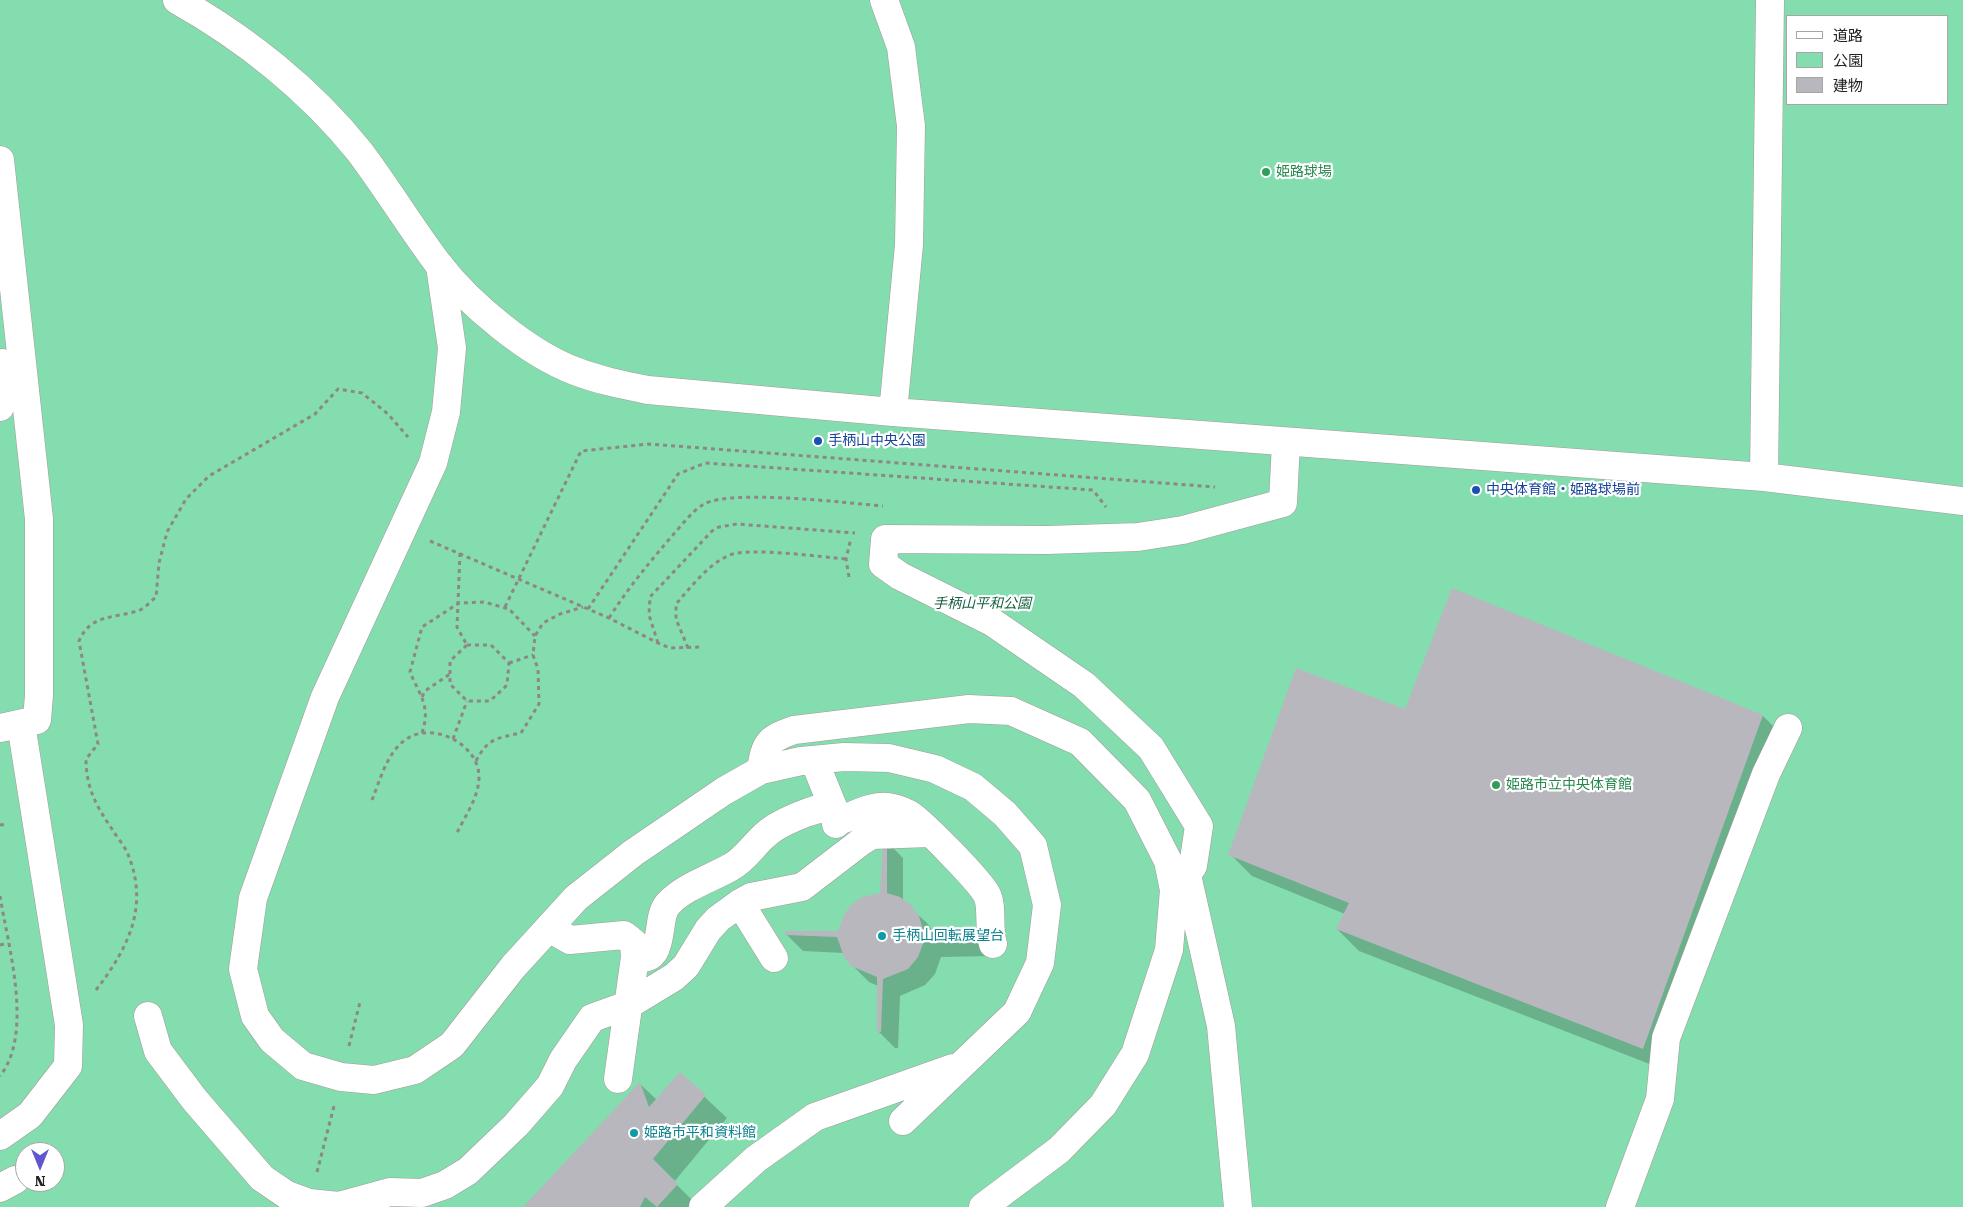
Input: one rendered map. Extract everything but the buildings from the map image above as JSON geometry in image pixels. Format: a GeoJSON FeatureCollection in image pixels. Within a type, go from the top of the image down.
{"type":"FeatureCollection","features":[{"type":"Feature","properties":{"kind":"street"},"geometry":{"type":"LineString","coordinates":[[177,0],[197,11],[268,60],[323,112],[358,150],[440,266],[481,309],[533,350],[573,371],[599,379],[648,390],[893,412],[1764,477],[1963,502]]}},
{"type":"Feature","properties":{"kind":"street"},"geometry":{"type":"LineString","coordinates":[[884,0],[901,47],[911,126],[909,245],[893,412]]}},
{"type":"Feature","properties":{"kind":"street"},"geometry":{"type":"LineString","coordinates":[[1764,477],[1770,0]]}},
{"type":"Feature","properties":{"kind":"street"},"geometry":{"type":"LineString","coordinates":[[0,160],[39,519],[39,695],[37,720],[10,726],[70,1025],[68,1066],[30,1115],[0,1136]]}},
{"type":"Feature","properties":{"kind":"street"},"geometry":{"type":"LineString","coordinates":[[440,266],[452,348],[446,412],[432,467],[326,697],[253,898],[243,969],[255,1016],[272,1040],[303,1066],[341,1077],[374,1080],[415,1070],[452,1045],[513,967],[576,898],[633,853],[724,791],[761,770],[814,760],[844,757],[889,758],[935,769],[973,787],[1005,814],[1033,846],[1047,904],[1040,963],[1017,1012],[903,1121]]}},
{"type":"Feature","properties":{"kind":"street"},"geometry":{"type":"LineString","coordinates":[[2,363],[3,398],[0,408],[27,411]]}},
{"type":"Feature","properties":{"kind":"street"},"geometry":{"type":"LineString","coordinates":[[984,1206],[1059,1150],[1103,1105],[1135,1054],[1169,950],[1181,883],[1194,866],[1200,826],[1151,748],[1084,685],[992,622],[900,576],[883,564],[885,538],[1123,538],[1183,530],[1283,503],[1286,442]]}},
{"type":"Feature","properties":{"kind":"street"},"geometry":{"type":"LineString","coordinates":[[761,770],[764,749],[774,737],[794,730],[969,709],[1011,711],[1080,742],[1136,800],[1181,883],[1221,1026],[1238,1207]]}},
{"type":"Feature","properties":{"kind":"street"},"geometry":{"type":"LineString","coordinates":[[1620,1207],[1660,1099],[1666,1038],[1766,774],[1788,728]]}},
{"type":"Feature","properties":{"kind":"street"},"geometry":{"type":"LineString","coordinates":[[814,760],[834,815],[830,865]]}},
{"type":"Feature","properties":{"kind":"street"},"geometry":{"type":"LineString","coordinates":[[635,957],[649,956],[654,953],[659,941],[662,912],[676,897],[738,862],[774,828],[816,810],[834,815],[878,807],[887,807],[909,814],[930,833],[988,896],[989,934],[992,944]]}},
{"type":"Feature","properties":{"kind":"street"},"geometry":{"type":"LineString","coordinates":[[148,1016],[158,1051],[194,1099],[262,1178],[288,1195],[309,1203],[339,1206],[390,1192],[422,1193],[445,1185],[468,1171],[516,1124],[550,1086],[563,1060],[592,1018],[628,1005],[682,971],[708,930],[718,918],[751,897],[802,886],[862,840],[872,836],[930,833]]}},
{"type":"Feature","properties":{"kind":"street"},"geometry":{"type":"LineString","coordinates":[[740,903],[774,958]]}},
{"type":"Feature","properties":{"kind":"street"},"geometry":{"type":"LineString","coordinates":[[549,928],[570,940],[624,935],[634,943],[635,957],[618,1078]]}},
{"type":"Feature","properties":{"kind":"street"},"geometry":{"type":"LineString","coordinates":[[703,1207],[756,1159],[815,1117],[960,1066]]}},
{"type":"Feature","properties":{"kind":"path"},"geometry":{"type":"LineString","coordinates":[[70,1025],[117,962],[128,941],[138,889],[126,851],[97,807],[86,779],[86,758],[98,744],[79,641],[84,629],[95,621],[142,609],[156,598],[159,563],[167,532],[186,499],[209,476],[315,414],[338,389],[362,393],[376,404],[388,414],[432,467]]}},
{"type":"Feature","properties":{"kind":"path"},"geometry":{"type":"LineString","coordinates":[[505,607],[582,451],[649,444],[1221,488]]}},
{"type":"Feature","properties":{"kind":"path"},"geometry":{"type":"LineString","coordinates":[[588,609],[678,474],[705,463],[1094,490],[1116,522],[1123,538]]}},
{"type":"Feature","properties":{"kind":"path"},"geometry":{"type":"LineString","coordinates":[[609,618],[628,588],[682,524],[704,504],[720,499],[751,497],[890,506]]}},
{"type":"Feature","properties":{"kind":"path"},"geometry":{"type":"LineString","coordinates":[[658,644],[649,615],[650,598],[712,531],[719,527],[736,524],[853,533],[885,538]]}},
{"type":"Feature","properties":{"kind":"path"},"geometry":{"type":"LineString","coordinates":[[403,530],[460,552],[609,618],[658,644],[670,648],[701,647]]}},
{"type":"Feature","properties":{"kind":"path"},"geometry":{"type":"LineString","coordinates":[[849,577],[846,559],[853,533]]}},
{"type":"Feature","properties":{"kind":"path"},"geometry":{"type":"LineString","coordinates":[[688,648],[676,619],[676,604],[714,564],[732,554],[744,551],[846,559]]}},
{"type":"Feature","properties":{"kind":"path"},"geometry":{"type":"LineString","coordinates":[[460,552],[457,627],[467,645]]}},
{"type":"Feature","properties":{"kind":"path"},"geometry":{"type":"LineString","coordinates":[[422,733],[426,721],[422,697],[410,672],[410,664],[422,627],[459,603],[484,602],[505,607],[535,636]]}},
{"type":"Feature","properties":{"kind":"path"},"geometry":{"type":"LineString","coordinates":[[476,761],[484,746],[493,740],[521,733],[539,704],[538,669],[533,655],[535,636],[542,623],[560,614],[583,607]]}},
{"type":"Feature","properties":{"kind":"path"},"geometry":{"type":"LineString","coordinates":[[467,645],[491,645],[509,663],[507,685],[490,701],[467,701],[450,684],[450,661],[467,645]]}},
{"type":"Feature","properties":{"kind":"path"},"geometry":{"type":"LineString","coordinates":[[509,663],[533,655]]}},
{"type":"Feature","properties":{"kind":"path"},"geometry":{"type":"LineString","coordinates":[[422,697],[425,691],[450,674]]}},
{"type":"Feature","properties":{"kind":"path"},"geometry":{"type":"LineString","coordinates":[[453,740],[467,701]]}},
{"type":"Feature","properties":{"kind":"path"},"geometry":{"type":"LineString","coordinates":[[372,800],[392,754],[405,740],[422,733],[443,736],[461,743],[476,761],[479,776],[478,790],[457,833]]}},
{"type":"Feature","properties":{"kind":"path"},"geometry":{"type":"LineString","coordinates":[[0,896],[19,1013],[13,1056],[0,1076]]}},
{"type":"Feature","properties":{"kind":"path"},"geometry":{"type":"LineString","coordinates":[[0,945],[8,943]]}},
{"type":"Feature","properties":{"kind":"green space","name":"手柄山平和公園"},"geometry":{"type":"Polygon","coordinates":[[[0,0],[1963,0],[1963,1207],[0,1207],[0,0]]]}},
{"type":"Feature","properties":{"kind":"place","name":"姫路球場"},"geometry":{"type":"Point","coordinates":[1266,172]}},
{"type":"Feature","properties":{"kind":"place","name":"手柄山中央公園"},"geometry":{"type":"Point","coordinates":[818,441]}},
{"type":"Feature","properties":{"kind":"place","name":"中央体育館・姫路球場前"},"geometry":{"type":"Point","coordinates":[1476,490]}},
{"type":"Feature","properties":{"kind":"place","name":"姫路市立中央体育館"},"geometry":{"type":"Point","coordinates":[1496,785]}},
{"type":"Feature","properties":{"kind":"place","name":"手柄山回転展望台"},"geometry":{"type":"Point","coordinates":[882,936]}},
{"type":"Feature","properties":{"kind":"place","name":"姫路市平和資料館"},"geometry":{"type":"Point","coordinates":[634,1133]}}]}
